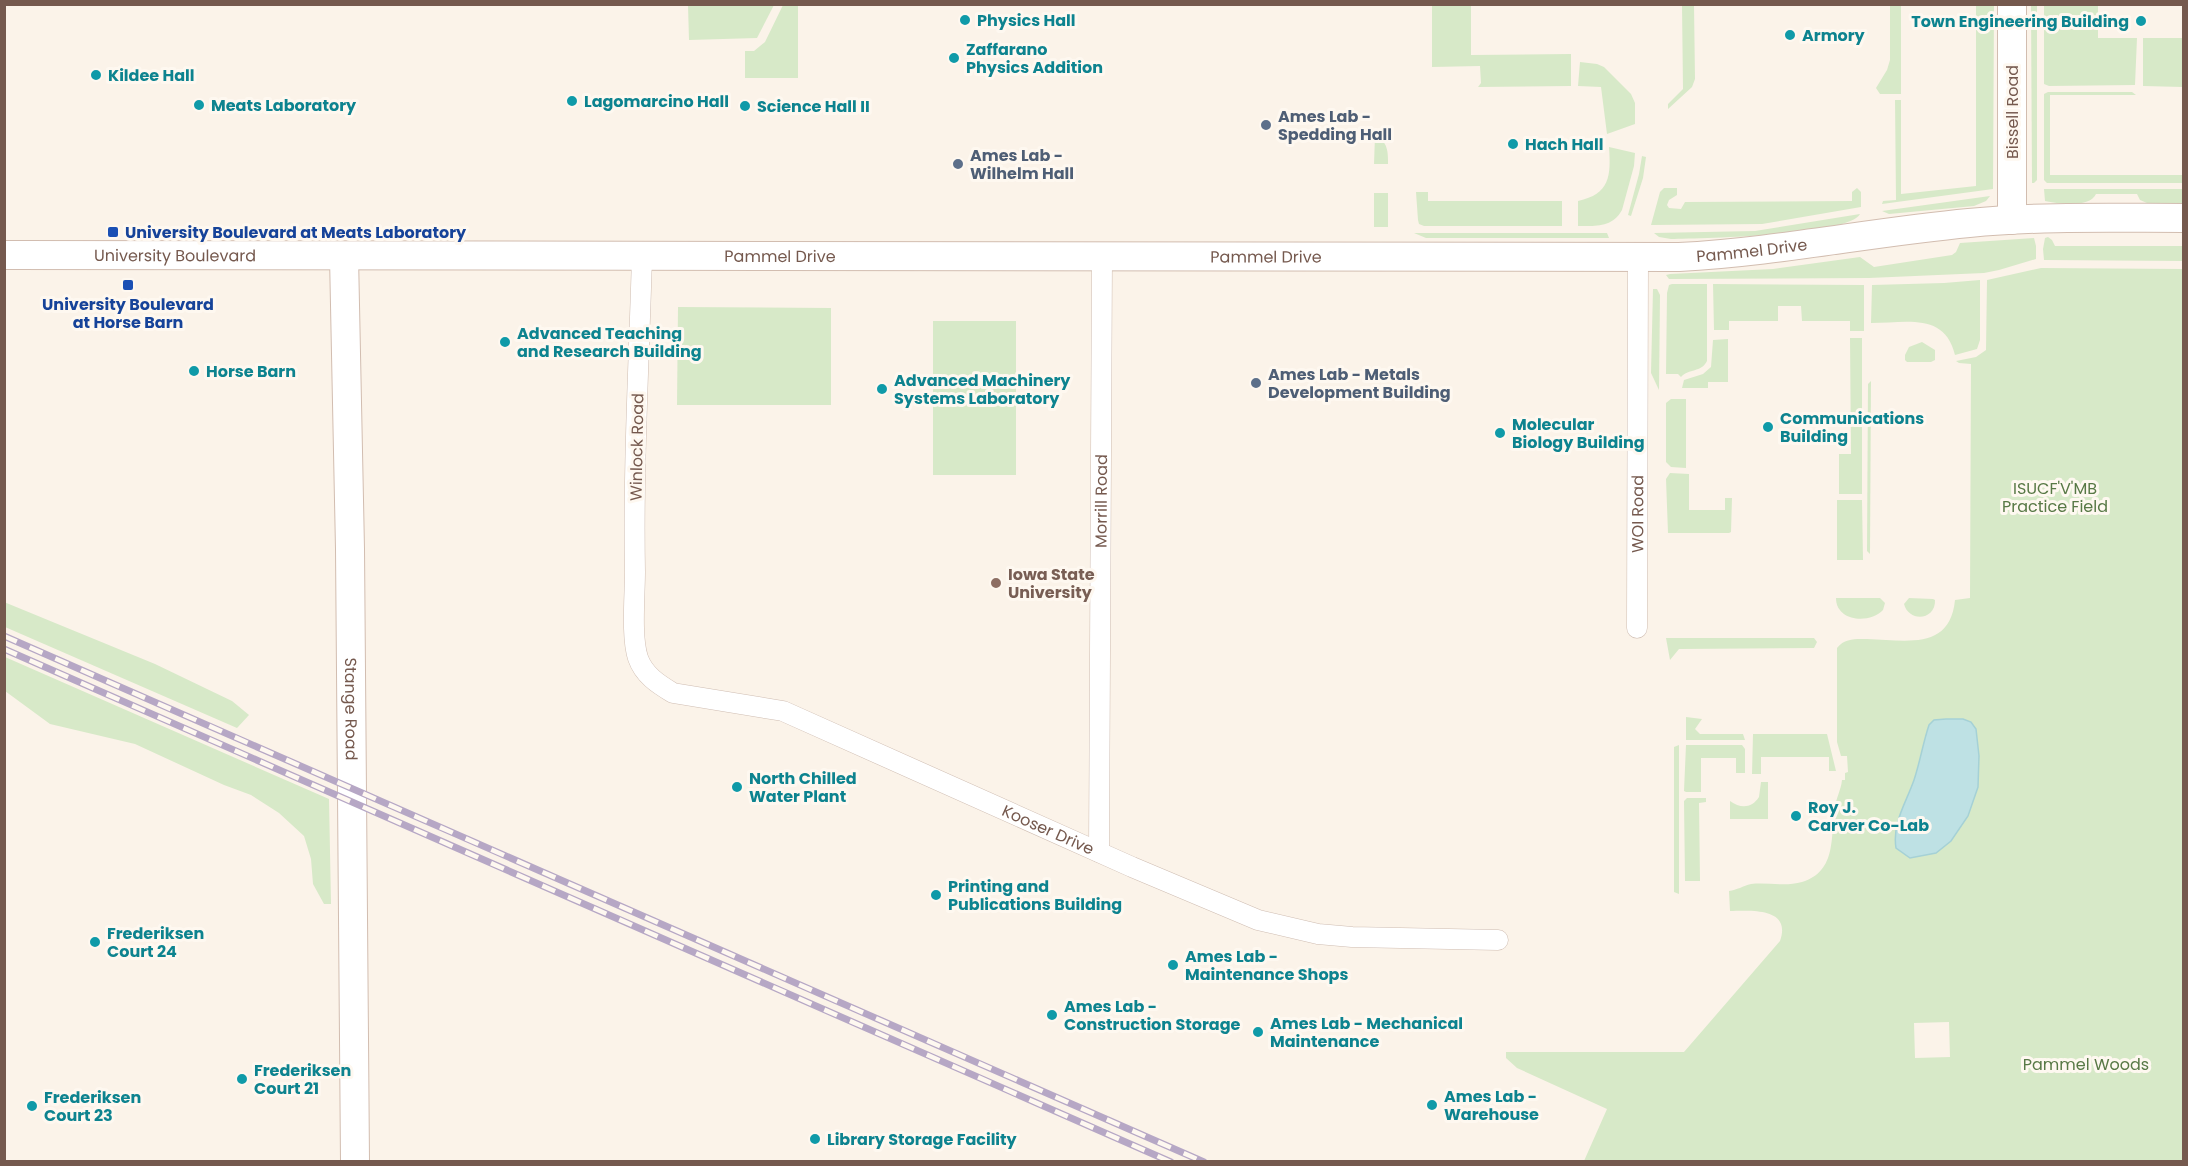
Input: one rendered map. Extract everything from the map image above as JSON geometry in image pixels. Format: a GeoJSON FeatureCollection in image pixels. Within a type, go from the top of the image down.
{"type":"FeatureCollection","features":[{"type":"Feature","properties":{"kind":"street","name":"Bissell Road"},"geometry":{"type":"LineString","coordinates":[[2012,4],[2012,220]]}},
{"type":"Feature","properties":{"kind":"street","name":"Pammel Drive"},"geometry":{"type":"LineString","coordinates":[[344,256],[1638,258],[1734,254],[1917,228],[2012,220],[2184,218]]}},
{"type":"Feature","properties":{"kind":"street","name":"University Boulevard"},"geometry":{"type":"LineString","coordinates":[[4,255],[344,256]]}},
{"type":"Feature","properties":{"kind":"street","name":"Stange Road"},"geometry":{"type":"LineString","coordinates":[[344,256],[350,549],[355,1161]]}},
{"type":"Feature","properties":{"kind":"street","name":"Winlock Road"},"geometry":{"type":"LineString","coordinates":[[635,638],[634,538],[642,256]]}},
{"type":"Feature","properties":{"kind":"street","name":"Morrill Road"},"geometry":{"type":"LineString","coordinates":[[1098,852],[1102,257]]}},
{"type":"Feature","properties":{"kind":"street","name":"WOI Road"},"geometry":{"type":"LineString","coordinates":[[1637,628],[1638,258]]}},
{"type":"Feature","properties":{"kind":"street","name":"Kooser Drive"},"geometry":{"type":"LineString","coordinates":[[635,638],[638,657],[646,673],[673,693],[783,711],[1238,912],[1286,928],[1352,938],[1498,940]]}},
{"type":"Feature","properties":{"kind":"green space"},"geometry":{"type":"Polygon","coordinates":[[[688,4],[774,5],[757,38],[689,40],[688,4]]]}},
{"type":"Feature","properties":{"kind":"green space"},"geometry":{"type":"Polygon","coordinates":[[[783,5],[798,5],[798,78],[745,78],[745,51],[754,51],[765,42],[783,5]]]}},
{"type":"Feature","properties":{"kind":"green space"},"geometry":{"type":"Polygon","coordinates":[[[1432,5],[1471,5],[1471,55],[1571,54],[1571,86],[1478,87],[1481,83],[1480,66],[1432,67],[1432,5]]]}},
{"type":"Feature","properties":{"kind":"green space"},"geometry":{"type":"Polygon","coordinates":[[[1682,5],[1694,5],[1695,79],[1692,87],[1668,109],[1668,104],[1683,89],[1682,5]]]}},
{"type":"Feature","properties":{"kind":"green space"},"geometry":{"type":"Polygon","coordinates":[[[1890,5],[1901,5],[1901,94],[1880,94],[1876,88],[1890,60],[1890,5]]]}},
{"type":"Feature","properties":{"kind":"green space"},"geometry":{"type":"Polygon","coordinates":[[[1976,5],[1994,5],[1993,189],[1882,204],[1883,201],[1896,200],[1895,100],[1901,100],[1901,194],[1976,186],[1976,5]]]}},
{"type":"Feature","properties":{"kind":"green space"},"geometry":{"type":"Polygon","coordinates":[[[2031,5],[2037,5],[2037,180],[2034,183],[2032,183],[2031,5]]]}},
{"type":"Feature","properties":{"kind":"green space"},"geometry":{"type":"Polygon","coordinates":[[[2044,5],[2098,5],[2098,38],[2137,38],[2135,85],[2049,86],[2044,84],[2044,5]]]}},
{"type":"Feature","properties":{"kind":"green space"},"geometry":{"type":"Polygon","coordinates":[[[2143,38],[2183,38],[2183,87],[2143,86],[2143,38]]]}},
{"type":"Feature","properties":{"kind":"green space"},"geometry":{"type":"Polygon","coordinates":[[[1580,62],[1604,67],[1631,94],[1635,103],[1635,124],[1607,134],[1601,87],[1578,86],[1580,62]]]}},
{"type":"Feature","properties":{"kind":"green space"},"geometry":{"type":"Polygon","coordinates":[[[2048,92],[2132,92],[2136,95],[2050,95],[2050,175],[2183,175],[2183,183],[2047,183],[2044,180],[2044,94],[2048,92]]]}},
{"type":"Feature","properties":{"kind":"green space"},"geometry":{"type":"Polygon","coordinates":[[[1375,136],[1385,144],[1388,164],[1374,164],[1375,136]]]}},
{"type":"Feature","properties":{"kind":"green space"},"geometry":{"type":"Polygon","coordinates":[[[1609,147],[1635,153],[1634,166],[1622,210],[1608,223],[1597,226],[1578,226],[1578,201],[1597,194],[1609,175],[1609,147]]]}},
{"type":"Feature","properties":{"kind":"green space"},"geometry":{"type":"Polygon","coordinates":[[[1642,156],[1646,157],[1643,178],[1631,216],[1628,215],[1642,156]]]}},
{"type":"Feature","properties":{"kind":"green space"},"geometry":{"type":"Polygon","coordinates":[[[1664,188],[1677,188],[1677,195],[1669,200],[1667,205],[1669,208],[1681,209],[1685,202],[1852,201],[1852,192],[1857,188],[1861,192],[1861,207],[1762,224],[1651,225],[1660,192],[1664,188]]]}},
{"type":"Feature","properties":{"kind":"green space"},"geometry":{"type":"Polygon","coordinates":[[[2044,189],[2183,189],[2183,203],[2147,203],[2140,200],[2137,194],[2096,194],[2093,198],[2081,203],[2058,203],[2045,201],[2044,189]]]}},
{"type":"Feature","properties":{"kind":"green space"},"geometry":{"type":"Polygon","coordinates":[[[1416,192],[1428,192],[1428,201],[1562,201],[1562,226],[1424,226],[1419,224],[1418,220],[1416,192]]]}},
{"type":"Feature","properties":{"kind":"green space"},"geometry":{"type":"Polygon","coordinates":[[[1374,193],[1388,193],[1388,227],[1374,227],[1374,193]]]}},
{"type":"Feature","properties":{"kind":"green space"},"geometry":{"type":"Polygon","coordinates":[[[1990,196],[1986,201],[1974,206],[1889,214],[1882,211],[1990,196]]]}},
{"type":"Feature","properties":{"kind":"green space"},"geometry":{"type":"Polygon","coordinates":[[[1860,214],[1850,221],[1829,227],[1772,234],[1671,239],[1659,237],[1654,233],[1755,231],[1860,214]]]}},
{"type":"Feature","properties":{"kind":"green space"},"geometry":{"type":"Polygon","coordinates":[[[1414,233],[1607,233],[1609,238],[1426,238],[1414,233]]]}},
{"type":"Feature","properties":{"kind":"green space"},"geometry":{"type":"Polygon","coordinates":[[[2048,237],[2055,246],[2183,246],[2183,261],[2044,260],[2043,249],[2045,238],[2048,237]]]}},
{"type":"Feature","properties":{"kind":"green space"},"geometry":{"type":"Polygon","coordinates":[[[2034,238],[2036,259],[1984,273],[1869,278],[1669,279],[1666,275],[1773,269],[1860,257],[1874,267],[1952,255],[1960,243],[2034,238]]]}},
{"type":"Feature","properties":{"kind":"green space"},"geometry":{"type":"Polygon","coordinates":[[[2041,268],[2183,269],[2183,1161],[1584,1161],[1607,1109],[1517,1068],[1506,1058],[1506,1052],[1684,1052],[1780,941],[1782,930],[1780,922],[1775,917],[1767,913],[1730,911],[1729,891],[1751,884],[1802,882],[1814,877],[1827,861],[1836,804],[1842,780],[1845,780],[1845,773],[1848,772],[1847,756],[1841,756],[1837,742],[1837,648],[1843,642],[1854,639],[1911,641],[1935,635],[1945,628],[1955,600],[1970,598],[1971,364],[1956,361],[1976,357],[1986,350],[1987,280],[2041,268]],[[1949,1022],[1914,1023],[1915,1058],[1950,1057],[1949,1022]]]}},
{"type":"Feature","properties":{"kind":"green space"},"geometry":{"type":"Polygon","coordinates":[[[1980,280],[1980,340],[1977,349],[1955,355],[1950,341],[1943,332],[1922,323],[1871,323],[1872,285],[1980,280]]]}},
{"type":"Feature","properties":{"kind":"green space"},"geometry":{"type":"Polygon","coordinates":[[[1707,284],[1707,361],[1702,367],[1681,377],[1678,374],[1666,374],[1667,293],[1669,285],[1707,284]]]}},
{"type":"Feature","properties":{"kind":"green space"},"geometry":{"type":"Polygon","coordinates":[[[1713,284],[1864,285],[1864,331],[1850,331],[1850,321],[1802,321],[1801,306],[1778,306],[1778,321],[1729,321],[1729,330],[1714,330],[1713,284]]]}},
{"type":"Feature","properties":{"kind":"green space"},"geometry":{"type":"Polygon","coordinates":[[[1653,289],[1657,289],[1660,295],[1659,390],[1651,373],[1653,289]]]}},
{"type":"Feature","properties":{"kind":"green space"},"geometry":{"type":"Polygon","coordinates":[[[678,307],[831,308],[831,405],[677,405],[678,307]]]}},
{"type":"Feature","properties":{"kind":"green space"},"geometry":{"type":"Polygon","coordinates":[[[933,321],[1016,321],[1016,475],[933,475],[933,321]]]}},
{"type":"Feature","properties":{"kind":"green space"},"geometry":{"type":"Polygon","coordinates":[[[1850,338],[1862,338],[1862,494],[1839,494],[1839,454],[1851,454],[1850,338]]]}},
{"type":"Feature","properties":{"kind":"green space"},"geometry":{"type":"Polygon","coordinates":[[[1728,339],[1728,382],[1708,382],[1708,388],[1682,388],[1684,380],[1703,374],[1711,367],[1713,340],[1728,339]]]}},
{"type":"Feature","properties":{"kind":"green space"},"geometry":{"type":"Polygon","coordinates":[[[1922,342],[1935,350],[1935,360],[1907,362],[1905,355],[1909,347],[1922,342]]]}},
{"type":"Feature","properties":{"kind":"green space"},"geometry":{"type":"Polygon","coordinates":[[[1871,381],[1870,554],[1867,551],[1868,384],[1871,381]]]}},
{"type":"Feature","properties":{"kind":"green space"},"geometry":{"type":"Polygon","coordinates":[[[1671,399],[1686,399],[1686,468],[1671,467],[1666,462],[1666,403],[1671,399]]]}},
{"type":"Feature","properties":{"kind":"green space"},"geometry":{"type":"Polygon","coordinates":[[[1670,473],[1689,474],[1689,510],[1725,510],[1725,498],[1732,498],[1731,532],[1668,533],[1666,479],[1670,473]]]}},
{"type":"Feature","properties":{"kind":"green space"},"geometry":{"type":"Polygon","coordinates":[[[1837,500],[1862,500],[1863,560],[1837,560],[1837,500]]]}},
{"type":"Feature","properties":{"kind":"green space"},"geometry":{"type":"Polygon","coordinates":[[[1836,598],[1880,598],[1885,603],[1883,610],[1862,619],[1847,616],[1842,612],[1837,606],[1836,598]]]}},
{"type":"Feature","properties":{"kind":"green space"},"geometry":{"type":"Polygon","coordinates":[[[1909,598],[1933,599],[1935,600],[1934,607],[1927,615],[1916,616],[1907,610],[1904,604],[1909,598]]]}},
{"type":"Feature","properties":{"kind":"green space"},"geometry":{"type":"Polygon","coordinates":[[[4,602],[155,664],[232,701],[249,715],[237,728],[5,627],[4,602]]]}},
{"type":"Feature","properties":{"kind":"green space"},"geometry":{"type":"Polygon","coordinates":[[[1666,638],[1814,638],[1817,642],[1814,648],[1679,649],[1670,660],[1666,638]]]}},
{"type":"Feature","properties":{"kind":"green space"},"geometry":{"type":"Polygon","coordinates":[[[5,657],[329,799],[331,904],[324,904],[313,884],[311,859],[304,836],[279,813],[251,795],[135,744],[50,724],[5,691],[5,657]]]}},
{"type":"Feature","properties":{"kind":"green space"},"geometry":{"type":"Polygon","coordinates":[[[1686,717],[1702,719],[1695,729],[1700,734],[1743,734],[1745,740],[1686,740],[1686,717]]]}},
{"type":"Feature","properties":{"kind":"green space"},"geometry":{"type":"Polygon","coordinates":[[[1753,734],[1827,734],[1836,771],[1829,771],[1829,757],[1761,757],[1761,774],[1752,774],[1753,734]]]}},
{"type":"Feature","properties":{"kind":"green space"},"geometry":{"type":"Polygon","coordinates":[[[1679,745],[1679,894],[1674,892],[1674,747],[1679,745]]]}},
{"type":"Feature","properties":{"kind":"green space"},"geometry":{"type":"Polygon","coordinates":[[[1686,745],[1742,745],[1745,749],[1745,773],[1736,773],[1736,758],[1701,758],[1701,792],[1686,792],[1684,791],[1686,745]]]}},
{"type":"Feature","properties":{"kind":"green space"},"geometry":{"type":"Polygon","coordinates":[[[1761,782],[1768,782],[1768,819],[1730,819],[1730,801],[1742,806],[1750,805],[1759,797],[1761,782]]]}},
{"type":"Feature","properties":{"kind":"green space"},"geometry":{"type":"Polygon","coordinates":[[[1687,798],[1706,798],[1706,802],[1699,803],[1700,881],[1685,881],[1684,801],[1687,798]]]}},
{"type":"Feature","properties":{"kind":"water"},"geometry":{"type":"Polygon","coordinates":[[[1963,719],[1971,722],[1976,729],[1979,756],[1978,787],[1968,816],[1951,841],[1936,853],[1910,858],[1896,848],[1896,830],[1900,813],[1914,780],[1929,725],[1934,720],[1963,719]]]}},
{"type":"Feature","properties":{"kind":"railway"},"geometry":{"type":"LineString","coordinates":[[4,636],[1204,1162]]}},
{"type":"Feature","properties":{"kind":"railway"},"geometry":{"type":"LineString","coordinates":[[4,649],[1171,1162]]}},
{"type":"Feature","properties":{"kind":"place","name":"Physics Hall"},"geometry":{"type":"Point","coordinates":[965,20]}},
{"type":"Feature","properties":{"kind":"place","name":"Town Engineering Building"},"geometry":{"type":"Point","coordinates":[2141,21]}},
{"type":"Feature","properties":{"kind":"place","name":"Armory"},"geometry":{"type":"Point","coordinates":[1790,35]}},
{"type":"Feature","properties":{"kind":"place","name":"Zaffarano Physics Addition"},"geometry":{"type":"Point","coordinates":[954,58]}},
{"type":"Feature","properties":{"kind":"place","name":"Kildee Hall"},"geometry":{"type":"Point","coordinates":[96,75]}},
{"type":"Feature","properties":{"kind":"place","name":"Lagomarcino Hall"},"geometry":{"type":"Point","coordinates":[572,101]}},
{"type":"Feature","properties":{"kind":"place","name":"Meats Laboratory"},"geometry":{"type":"Point","coordinates":[199,105]}},
{"type":"Feature","properties":{"kind":"place","name":"Science Hall II"},"geometry":{"type":"Point","coordinates":[745,106]}},
{"type":"Feature","properties":{"kind":"place","name":"Ames Lab - Spedding Hall"},"geometry":{"type":"Point","coordinates":[1266,125]}},
{"type":"Feature","properties":{"kind":"place","name":"Hach Hall"},"geometry":{"type":"Point","coordinates":[1513,144]}},
{"type":"Feature","properties":{"kind":"place","name":"Ames Lab - Wilhelm Hall"},"geometry":{"type":"Point","coordinates":[958,164]}},
{"type":"Feature","properties":{"kind":"place","name":"University Boulevard at Meats Laboratory"},"geometry":{"type":"Point","coordinates":[113,232]}},
{"type":"Feature","properties":{"kind":"place","name":"University Boulevard at Horse Barn"},"geometry":{"type":"Point","coordinates":[128,285]}},
{"type":"Feature","properties":{"kind":"place","name":"Advanced Teaching and Research Building"},"geometry":{"type":"Point","coordinates":[505,342]}},
{"type":"Feature","properties":{"kind":"place","name":"Horse Barn"},"geometry":{"type":"Point","coordinates":[194,371]}},
{"type":"Feature","properties":{"kind":"place","name":"Ames Lab - Metals Development Building"},"geometry":{"type":"Point","coordinates":[1256,383]}},
{"type":"Feature","properties":{"kind":"place","name":"Advanced Machinery Systems Laboratory"},"geometry":{"type":"Point","coordinates":[882,389]}},
{"type":"Feature","properties":{"kind":"place","name":"Communications Building"},"geometry":{"type":"Point","coordinates":[1768,427]}},
{"type":"Feature","properties":{"kind":"place","name":"Molecular Biology Building"},"geometry":{"type":"Point","coordinates":[1500,433]}},
{"type":"Feature","properties":{"kind":"place","name":"Iowa State University"},"geometry":{"type":"Point","coordinates":[996,583]}},
{"type":"Feature","properties":{"kind":"place","name":"North Chilled Water Plant"},"geometry":{"type":"Point","coordinates":[737,787]}},
{"type":"Feature","properties":{"kind":"place","name":"Roy J. Carver Co-Lab"},"geometry":{"type":"Point","coordinates":[1796,816]}},
{"type":"Feature","properties":{"kind":"place","name":"Printing and Publications Building"},"geometry":{"type":"Point","coordinates":[936,895]}},
{"type":"Feature","properties":{"kind":"place","name":"Frederiksen Court 24"},"geometry":{"type":"Point","coordinates":[95,942]}},
{"type":"Feature","properties":{"kind":"place","name":"Ames Lab - Maintenance Shops"},"geometry":{"type":"Point","coordinates":[1173,965]}},
{"type":"Feature","properties":{"kind":"place","name":"Ames Lab - Construction Storage"},"geometry":{"type":"Point","coordinates":[1052,1015]}},
{"type":"Feature","properties":{"kind":"place","name":"Ames Lab - Mechanical Maintenance"},"geometry":{"type":"Point","coordinates":[1258,1032]}},
{"type":"Feature","properties":{"kind":"place","name":"Frederiksen Court 21"},"geometry":{"type":"Point","coordinates":[242,1079]}},
{"type":"Feature","properties":{"kind":"place","name":"Ames Lab - Warehouse"},"geometry":{"type":"Point","coordinates":[1432,1105]}},
{"type":"Feature","properties":{"kind":"place","name":"Frederiksen Court 23"},"geometry":{"type":"Point","coordinates":[32,1106]}},
{"type":"Feature","properties":{"kind":"place","name":"Library Storage Facility"},"geometry":{"type":"Point","coordinates":[815,1139]}},
{"type":"Feature","properties":{"kind":"park label","name":"ISUCF'V'MB Practice Field"},"geometry":{"type":"Point","coordinates":[2055,497]}},
{"type":"Feature","properties":{"kind":"park label","name":"Pammel Woods"},"geometry":{"type":"Point","coordinates":[2086,1064]}}]}
